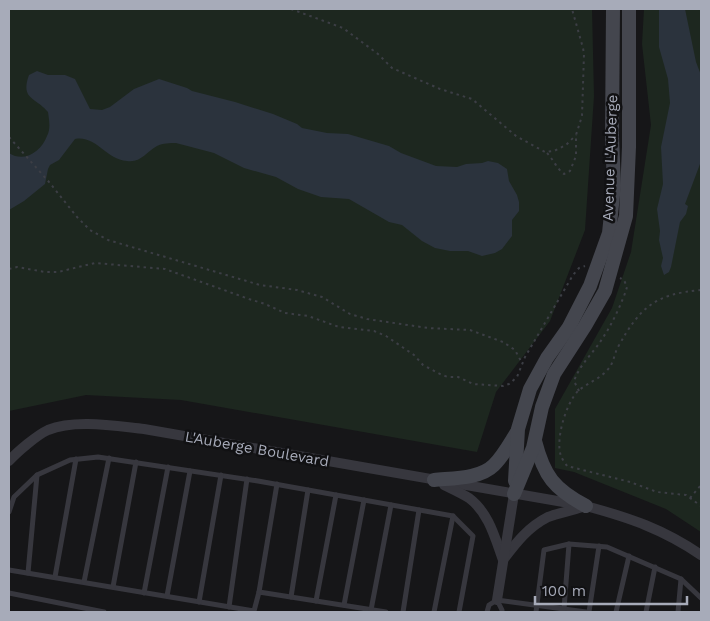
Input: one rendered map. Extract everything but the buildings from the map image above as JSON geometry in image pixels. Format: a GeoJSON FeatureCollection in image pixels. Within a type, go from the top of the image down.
{"type":"FeatureCollection","features":[{"type":"Feature","properties":{"kind":"street","name":"Avenue L'Auberge"},"geometry":{"type":"LineString","coordinates":[[497,600],[514,494],[518,429],[530,389],[547,358],[569,327],[590,286],[609,233],[614,186],[612,136],[614,9]]}},
{"type":"Feature","properties":{"kind":"street","name":"Avenue L'Auberge"},"geometry":{"type":"LineString","coordinates":[[514,494],[533,448],[542,407],[554,374],[601,298],[610,274],[626,216],[629,147],[629,9]]}},
{"type":"Feature","properties":{"kind":"street","name":"L'Auberge Boulevard"},"geometry":{"type":"LineString","coordinates":[[9,461],[48,430],[82,423],[144,428],[586,506],[650,525],[683,542],[701,555]]}},
{"type":"Feature","properties":{"kind":"street"},"geometry":{"type":"LineString","coordinates":[[434,480],[474,475],[492,466],[504,453],[518,429]]}},
{"type":"Feature","properties":{"kind":"street"},"geometry":{"type":"LineString","coordinates":[[9,449],[36,439]]}},
{"type":"Feature","properties":{"kind":"street"},"geometry":{"type":"LineString","coordinates":[[535,439],[545,472],[568,496],[586,506]]}},
{"type":"Feature","properties":{"kind":"street"},"geometry":{"type":"LineString","coordinates":[[434,480],[469,498],[482,511],[490,524],[503,560]]}},
{"type":"Feature","properties":{"kind":"street"},"geometry":{"type":"LineString","coordinates":[[503,560],[521,537],[534,526],[548,517],[586,506]]}},
{"type":"Feature","properties":{"kind":"lane"},"geometry":{"type":"LineString","coordinates":[[9,512],[14,496],[37,475],[70,460],[98,457],[247,479],[454,516],[473,536],[459,612]]}},
{"type":"Feature","properties":{"kind":"lane"},"geometry":{"type":"LineString","coordinates":[[84,582],[109,458]]}},
{"type":"Feature","properties":{"kind":"lane"},"geometry":{"type":"LineString","coordinates":[[55,578],[76,460]]}},
{"type":"Feature","properties":{"kind":"lane"},"geometry":{"type":"LineString","coordinates":[[113,587],[136,462]]}},
{"type":"Feature","properties":{"kind":"lane"},"geometry":{"type":"LineString","coordinates":[[144,592],[168,467]]}},
{"type":"Feature","properties":{"kind":"lane"},"geometry":{"type":"LineString","coordinates":[[167,596],[190,471]]}},
{"type":"Feature","properties":{"kind":"lane"},"geometry":{"type":"LineString","coordinates":[[28,573],[37,475]]}},
{"type":"Feature","properties":{"kind":"lane"},"geometry":{"type":"LineString","coordinates":[[199,602],[221,475]]}},
{"type":"Feature","properties":{"kind":"lane"},"geometry":{"type":"LineString","coordinates":[[229,606],[247,479]]}},
{"type":"Feature","properties":{"kind":"lane"},"geometry":{"type":"LineString","coordinates":[[9,570],[254,611],[259,592],[277,484]]}},
{"type":"Feature","properties":{"kind":"lane"},"geometry":{"type":"LineString","coordinates":[[291,597],[308,490]]}},
{"type":"Feature","properties":{"kind":"lane"},"geometry":{"type":"LineString","coordinates":[[316,601],[336,495]]}},
{"type":"Feature","properties":{"kind":"lane"},"geometry":{"type":"LineString","coordinates":[[344,605],[364,500]]}},
{"type":"Feature","properties":{"kind":"lane"},"geometry":{"type":"LineString","coordinates":[[371,610],[392,505]]}},
{"type":"Feature","properties":{"kind":"lane"},"geometry":{"type":"LineString","coordinates":[[404,612],[419,510]]}},
{"type":"Feature","properties":{"kind":"lane"},"geometry":{"type":"LineString","coordinates":[[434,612],[454,516]]}},
{"type":"Feature","properties":{"kind":"lane"},"geometry":{"type":"LineString","coordinates":[[564,609],[569,544]]}},
{"type":"Feature","properties":{"kind":"lane"},"geometry":{"type":"LineString","coordinates":[[536,612],[544,550],[569,544],[607,547],[681,579],[701,598]]}},
{"type":"Feature","properties":{"kind":"lane"},"geometry":{"type":"LineString","coordinates":[[487,612],[489,605],[497,600],[588,612],[599,546]]}},
{"type":"Feature","properties":{"kind":"lane"},"geometry":{"type":"LineString","coordinates":[[616,612],[629,556]]}},
{"type":"Feature","properties":{"kind":"lane"},"geometry":{"type":"LineString","coordinates":[[646,612],[655,568]]}},
{"type":"Feature","properties":{"kind":"lane"},"geometry":{"type":"LineString","coordinates":[[678,612],[681,579]]}},
{"type":"Feature","properties":{"kind":"lane"},"geometry":{"type":"LineString","coordinates":[[259,592],[386,612]]}},
{"type":"Feature","properties":{"kind":"lane"},"geometry":{"type":"LineString","coordinates":[[9,593],[102,612]]}},
{"type":"Feature","properties":{"kind":"lane"},"geometry":{"type":"LineString","coordinates":[[497,600],[502,612]]}},
{"type":"Feature","properties":{"kind":"path"},"geometry":{"type":"LineString","coordinates":[[291,9],[343,28],[378,54],[392,68],[440,89],[472,99],[516,136],[545,152],[562,147],[576,135]]}},
{"type":"Feature","properties":{"kind":"path"},"geometry":{"type":"LineString","coordinates":[[550,152],[547,152],[561,172],[564,174],[570,171],[576,156],[576,135],[582,116],[584,54],[572,9]]}},
{"type":"Feature","properties":{"kind":"path"},"geometry":{"type":"LineString","coordinates":[[9,137],[77,217],[90,230],[108,240],[260,285],[314,294],[329,300],[350,314],[367,319],[428,328],[470,330],[502,342],[515,350],[522,365]]}},
{"type":"Feature","properties":{"kind":"path"},"geometry":{"type":"LineString","coordinates":[[9,269],[17,267],[45,272],[58,272],[95,263],[132,267],[156,267],[190,276],[249,300],[285,312],[308,316],[339,327],[374,331],[386,336],[423,365],[442,375],[458,377],[473,384],[503,386],[509,384],[516,377],[573,275],[579,268],[587,265],[596,269]]}},
{"type":"Feature","properties":{"kind":"path"},"geometry":{"type":"LineString","coordinates":[[579,391],[574,381],[577,373],[605,335],[626,292],[627,287],[624,280],[610,274]]}},
{"type":"Feature","properties":{"kind":"path"},"geometry":{"type":"LineString","coordinates":[[701,290],[676,294],[652,302],[638,317],[618,346],[608,370],[579,391],[567,409],[560,435],[561,456],[567,466],[630,482],[657,492],[686,496],[701,506]]}},
{"type":"Feature","properties":{"kind":"path"},"geometry":{"type":"LineString","coordinates":[[690,498],[701,485]]}},
{"type":"Feature","properties":{"kind":"shaded area"},"geometry":{"type":"Polygon","coordinates":[[[9,9],[592,9],[594,96],[585,230],[550,321],[496,392],[477,452],[181,400],[86,395],[9,411],[9,9]]]}},
{"type":"Feature","properties":{"kind":"shaded area"},"geometry":{"type":"Polygon","coordinates":[[[644,9],[701,9],[701,532],[666,509],[574,472],[555,468],[555,409],[612,308],[631,252],[651,125],[642,44],[644,9]]]}},
{"type":"Feature","properties":{"kind":"shaded area"},"geometry":{"type":"Polygon","coordinates":[[[659,9],[685,9],[696,62],[701,75],[700,164],[685,204],[688,206],[686,214],[680,222],[671,267],[669,272],[664,275],[661,266],[663,258],[659,240],[660,231],[657,209],[663,184],[661,147],[670,103],[668,79],[659,47],[659,9]]]}},
{"type":"Feature","properties":{"kind":"shaded area"},"geometry":{"type":"Polygon","coordinates":[[[37,71],[48,75],[65,75],[75,79],[90,109],[102,110],[110,107],[134,89],[159,79],[192,91],[273,114],[302,128],[327,133],[348,134],[389,146],[401,153],[436,166],[457,167],[488,161],[498,163],[507,169],[509,181],[519,202],[519,211],[512,220],[512,236],[502,249],[482,256],[468,251],[450,251],[435,248],[422,241],[402,225],[389,222],[349,199],[321,197],[298,189],[276,177],[244,168],[214,153],[176,143],[159,145],[140,159],[127,161],[113,156],[89,140],[75,139],[59,160],[50,165],[45,184],[9,210],[9,153],[20,157],[31,154],[41,147],[49,130],[48,112],[28,94],[26,89],[29,75],[37,71]]]}}]}
